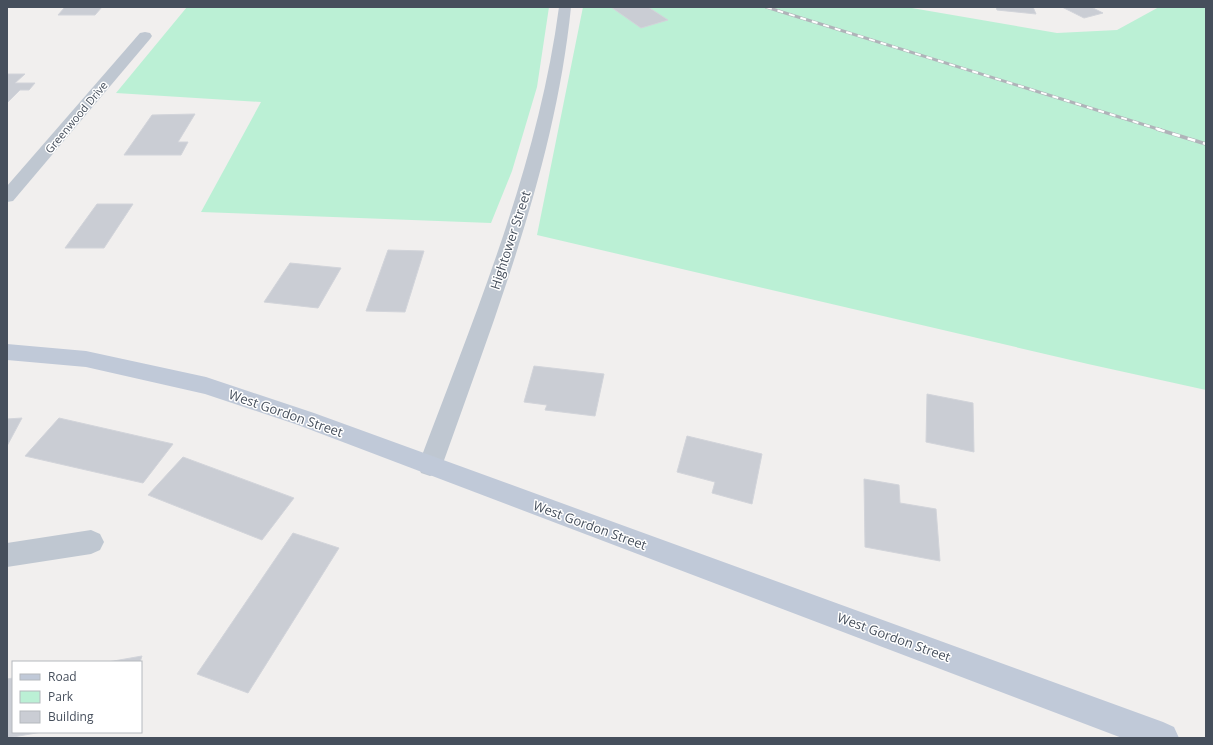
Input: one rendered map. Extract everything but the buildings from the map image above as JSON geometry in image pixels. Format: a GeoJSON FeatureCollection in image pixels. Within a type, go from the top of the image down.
{"type":"FeatureCollection","features":[{"type":"Feature","properties":{"kind":"street","name":"Hightower Street"},"geometry":{"type":"LineString","coordinates":[[430,466],[501,272],[539,147],[560,51],[565,7]]}},
{"type":"Feature","properties":{"kind":"street","name":"Greenwood Drive"},"geometry":{"type":"LineString","coordinates":[[7,197],[145,36]]}},
{"type":"Feature","properties":{"kind":"street","name":"West Gordon Street"},"geometry":{"type":"LineString","coordinates":[[7,352],[86,359],[206,386],[306,419],[1163,738]]}},
{"type":"Feature","properties":{"kind":"street"},"geometry":{"type":"LineString","coordinates":[[7,555],[91,542]]}},
{"type":"Feature","properties":{"kind":"green space"},"geometry":{"type":"Polygon","coordinates":[[[187,7],[549,7],[537,87],[512,171],[491,223],[201,212],[261,102],[116,93],[187,7]]]}},
{"type":"Feature","properties":{"kind":"green space"},"geometry":{"type":"Polygon","coordinates":[[[583,7],[906,7],[1057,33],[1117,30],[1159,7],[1206,7],[1206,390],[1088,364],[537,235],[583,7]]]}},
{"type":"Feature","properties":{"kind":"railway"},"geometry":{"type":"LineString","coordinates":[[766,7],[1161,130]]}},
{"type":"Feature","properties":{"kind":"railway"},"geometry":{"type":"LineString","coordinates":[[1157,129],[1206,144]]}}]}
